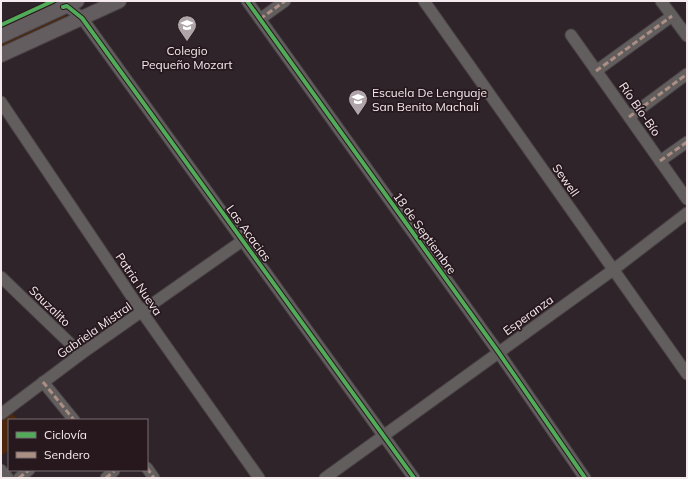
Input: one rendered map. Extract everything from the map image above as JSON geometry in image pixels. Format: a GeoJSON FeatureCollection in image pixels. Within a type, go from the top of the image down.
{"type":"FeatureCollection","features":[{"type":"Feature","properties":{"kind":"main road"},"geometry":{"type":"LineString","coordinates":[[1,36],[77,1]]}},
{"type":"Feature","properties":{"kind":"main road"},"geometry":{"type":"LineString","coordinates":[[1,55],[119,1]]}},
{"type":"Feature","properties":{"kind":"street","name":"18 de Septiembre"},"geometry":{"type":"LineString","coordinates":[[247,1],[499,353],[584,478]]}},
{"type":"Feature","properties":{"kind":"street"},"geometry":{"type":"LineString","coordinates":[[260,19],[284,1]]}},
{"type":"Feature","properties":{"kind":"street","name":"Sewell"},"geometry":{"type":"LineString","coordinates":[[424,1],[687,374]]}},
{"type":"Feature","properties":{"kind":"street"},"geometry":{"type":"LineString","coordinates":[[662,1],[687,36]]}},
{"type":"Feature","properties":{"kind":"street","name":"Las Acacias"},"geometry":{"type":"LineString","coordinates":[[63,7],[68,6],[82,18],[414,478]]}},
{"type":"Feature","properties":{"kind":"street"},"geometry":{"type":"LineString","coordinates":[[596,71],[672,16]]}},
{"type":"Feature","properties":{"kind":"street","name":"Río Bío-Bío"},"geometry":{"type":"LineString","coordinates":[[571,35],[687,199]]}},
{"type":"Feature","properties":{"kind":"street"},"geometry":{"type":"LineString","coordinates":[[629,117],[687,74]]}},
{"type":"Feature","properties":{"kind":"street","name":"Patria Nueva"},"geometry":{"type":"LineString","coordinates":[[1,102],[142,312],[260,478]]}},
{"type":"Feature","properties":{"kind":"street"},"geometry":{"type":"LineString","coordinates":[[660,161],[687,142]]}},
{"type":"Feature","properties":{"kind":"street","name":"Esperanza"},"geometry":{"type":"LineString","coordinates":[[325,478],[613,270],[687,213]]}},
{"type":"Feature","properties":{"kind":"street","name":"Gabriela Mistral"},"geometry":{"type":"LineString","coordinates":[[1,414],[81,354],[242,240]]}},
{"type":"Feature","properties":{"kind":"street","name":"Sauzalito"},"geometry":{"type":"LineString","coordinates":[[1,276],[81,354]]}},
{"type":"Feature","properties":{"kind":"street"},"geometry":{"type":"LineString","coordinates":[[43,382],[73,419]]}},
{"type":"Feature","properties":{"kind":"street"},"geometry":{"type":"LineString","coordinates":[[148,469],[154,478]]}},
{"type":"Feature","properties":{"kind":"street"},"geometry":{"type":"LineString","coordinates":[[1,470],[8,478]]}},
{"type":"Feature","properties":{"kind":"street"},"geometry":{"type":"LineString","coordinates":[[20,478],[28,471]]}},
{"type":"Feature","properties":{"kind":"shaded area"},"geometry":{"type":"Polygon","coordinates":[[[63,12],[67,19],[1,50],[1,41],[63,12]]]}},
{"type":"Feature","properties":{"kind":"shaded area"},"geometry":{"type":"Polygon","coordinates":[[[11,412],[17,419],[8,419],[8,451],[1,456],[1,420],[11,412]]]}},
{"type":"Feature","properties":{"kind":"marked path"},"geometry":{"type":"LineString","coordinates":[[260,19],[285,1]]}},
{"type":"Feature","properties":{"kind":"marked path"},"geometry":{"type":"LineString","coordinates":[[596,71],[672,16]]}},
{"type":"Feature","properties":{"kind":"marked path"},"geometry":{"type":"LineString","coordinates":[[629,117],[687,74]]}},
{"type":"Feature","properties":{"kind":"marked path"},"geometry":{"type":"LineString","coordinates":[[660,161],[687,142]]}},
{"type":"Feature","properties":{"kind":"marked path"},"geometry":{"type":"LineString","coordinates":[[43,382],[73,419]]}},
{"type":"Feature","properties":{"kind":"marked path"},"geometry":{"type":"LineString","coordinates":[[148,469],[154,478]]}},
{"type":"Feature","properties":{"kind":"marked path"},"geometry":{"type":"LineString","coordinates":[[19,478],[28,471]]}},
{"type":"Feature","properties":{"kind":"marked path"},"geometry":{"type":"LineString","coordinates":[[106,478],[114,471]]}},
{"type":"Feature","properties":{"kind":"cycle path"},"geometry":{"type":"LineString","coordinates":[[1,25],[53,1]]}},
{"type":"Feature","properties":{"kind":"cycle path"},"geometry":{"type":"LineString","coordinates":[[247,1],[499,353],[585,478]]}},
{"type":"Feature","properties":{"kind":"cycle path"},"geometry":{"type":"LineString","coordinates":[[63,7],[67,6],[82,18],[414,478]]}},
{"type":"Feature","properties":{"kind":"place","name":"Colegio Pequeño Mozart"},"geometry":{"type":"Point","coordinates":[187,42]}},
{"type":"Feature","properties":{"kind":"place","name":"Escuela De Lenguaje San Benito Machali"},"geometry":{"type":"Point","coordinates":[358,116]}}]}
